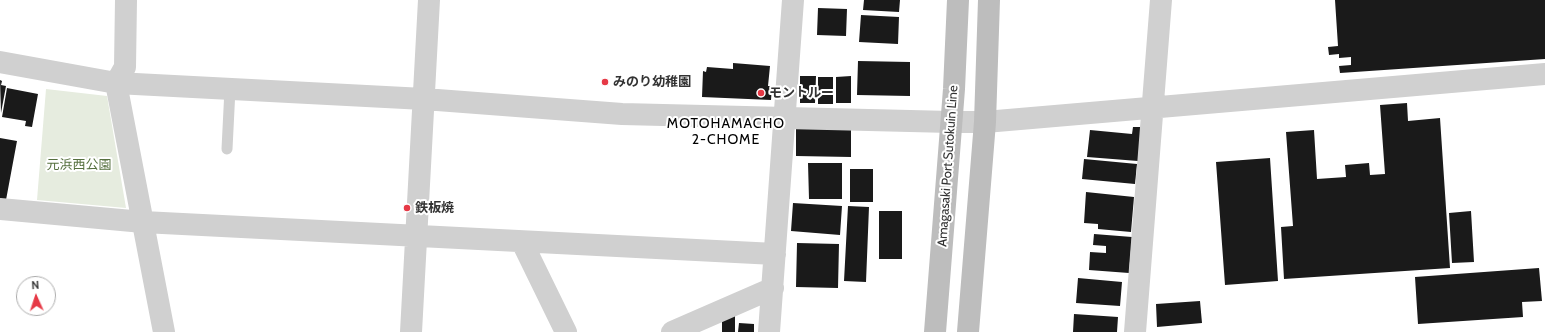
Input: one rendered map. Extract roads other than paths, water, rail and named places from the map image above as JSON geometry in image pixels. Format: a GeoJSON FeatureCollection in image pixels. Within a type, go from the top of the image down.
{"type":"FeatureCollection","features":[{"type":"Feature","properties":{"kind":"main road","name":"Amagasaki Port Sutokuin Line"},"geometry":{"type":"LineString","coordinates":[[935,332],[954,89],[958,0]]}},
{"type":"Feature","properties":{"kind":"main road"},"geometry":{"type":"LineString","coordinates":[[968,332],[985,122],[989,0]]}},
{"type":"Feature","properties":{"kind":"street"},"geometry":{"type":"LineString","coordinates":[[126,0],[125,67],[116,83],[164,332]]}},
{"type":"Feature","properties":{"kind":"street"},"geometry":{"type":"LineString","coordinates":[[411,332],[429,0]]}},
{"type":"Feature","properties":{"kind":"street"},"geometry":{"type":"LineString","coordinates":[[769,332],[794,0]]}},
{"type":"Feature","properties":{"kind":"street"},"geometry":{"type":"LineString","coordinates":[[1135,332],[1161,0]]}},
{"type":"Feature","properties":{"kind":"street"},"geometry":{"type":"LineString","coordinates":[[0,62],[116,83],[424,99],[622,114],[951,122],[985,122],[1545,74]]}},
{"type":"Feature","properties":{"kind":"street"},"geometry":{"type":"LineString","coordinates":[[0,209],[143,222],[775,254]]}},
{"type":"Feature","properties":{"kind":"street"},"geometry":{"type":"LineString","coordinates":[[522,242],[566,332]]}},
{"type":"Feature","properties":{"kind":"street"},"geometry":{"type":"LineString","coordinates":[[672,332],[772,288]]}},
{"type":"Feature","properties":{"kind":"lane"},"geometry":{"type":"LineString","coordinates":[[227,149],[230,89]]}},
{"type":"Feature","properties":{"kind":"place","name":"みのり幼稚園"},"geometry":{"type":"Point","coordinates":[605,82]}},
{"type":"Feature","properties":{"kind":"place","name":"モントルー"},"geometry":{"type":"Point","coordinates":[761,93]}},
{"type":"Feature","properties":{"kind":"place","name":"鉄板焼"},"geometry":{"type":"Point","coordinates":[407,208]}},
{"type":"Feature","properties":{"kind":"district","name":"MOTOHAMACHO 2-CHOME"},"geometry":{"type":"Point","coordinates":[726,132]}},
{"type":"Feature","properties":{"kind":"park label","name":"元浜西公園"},"geometry":{"type":"Point","coordinates":[79,165]}}]}
